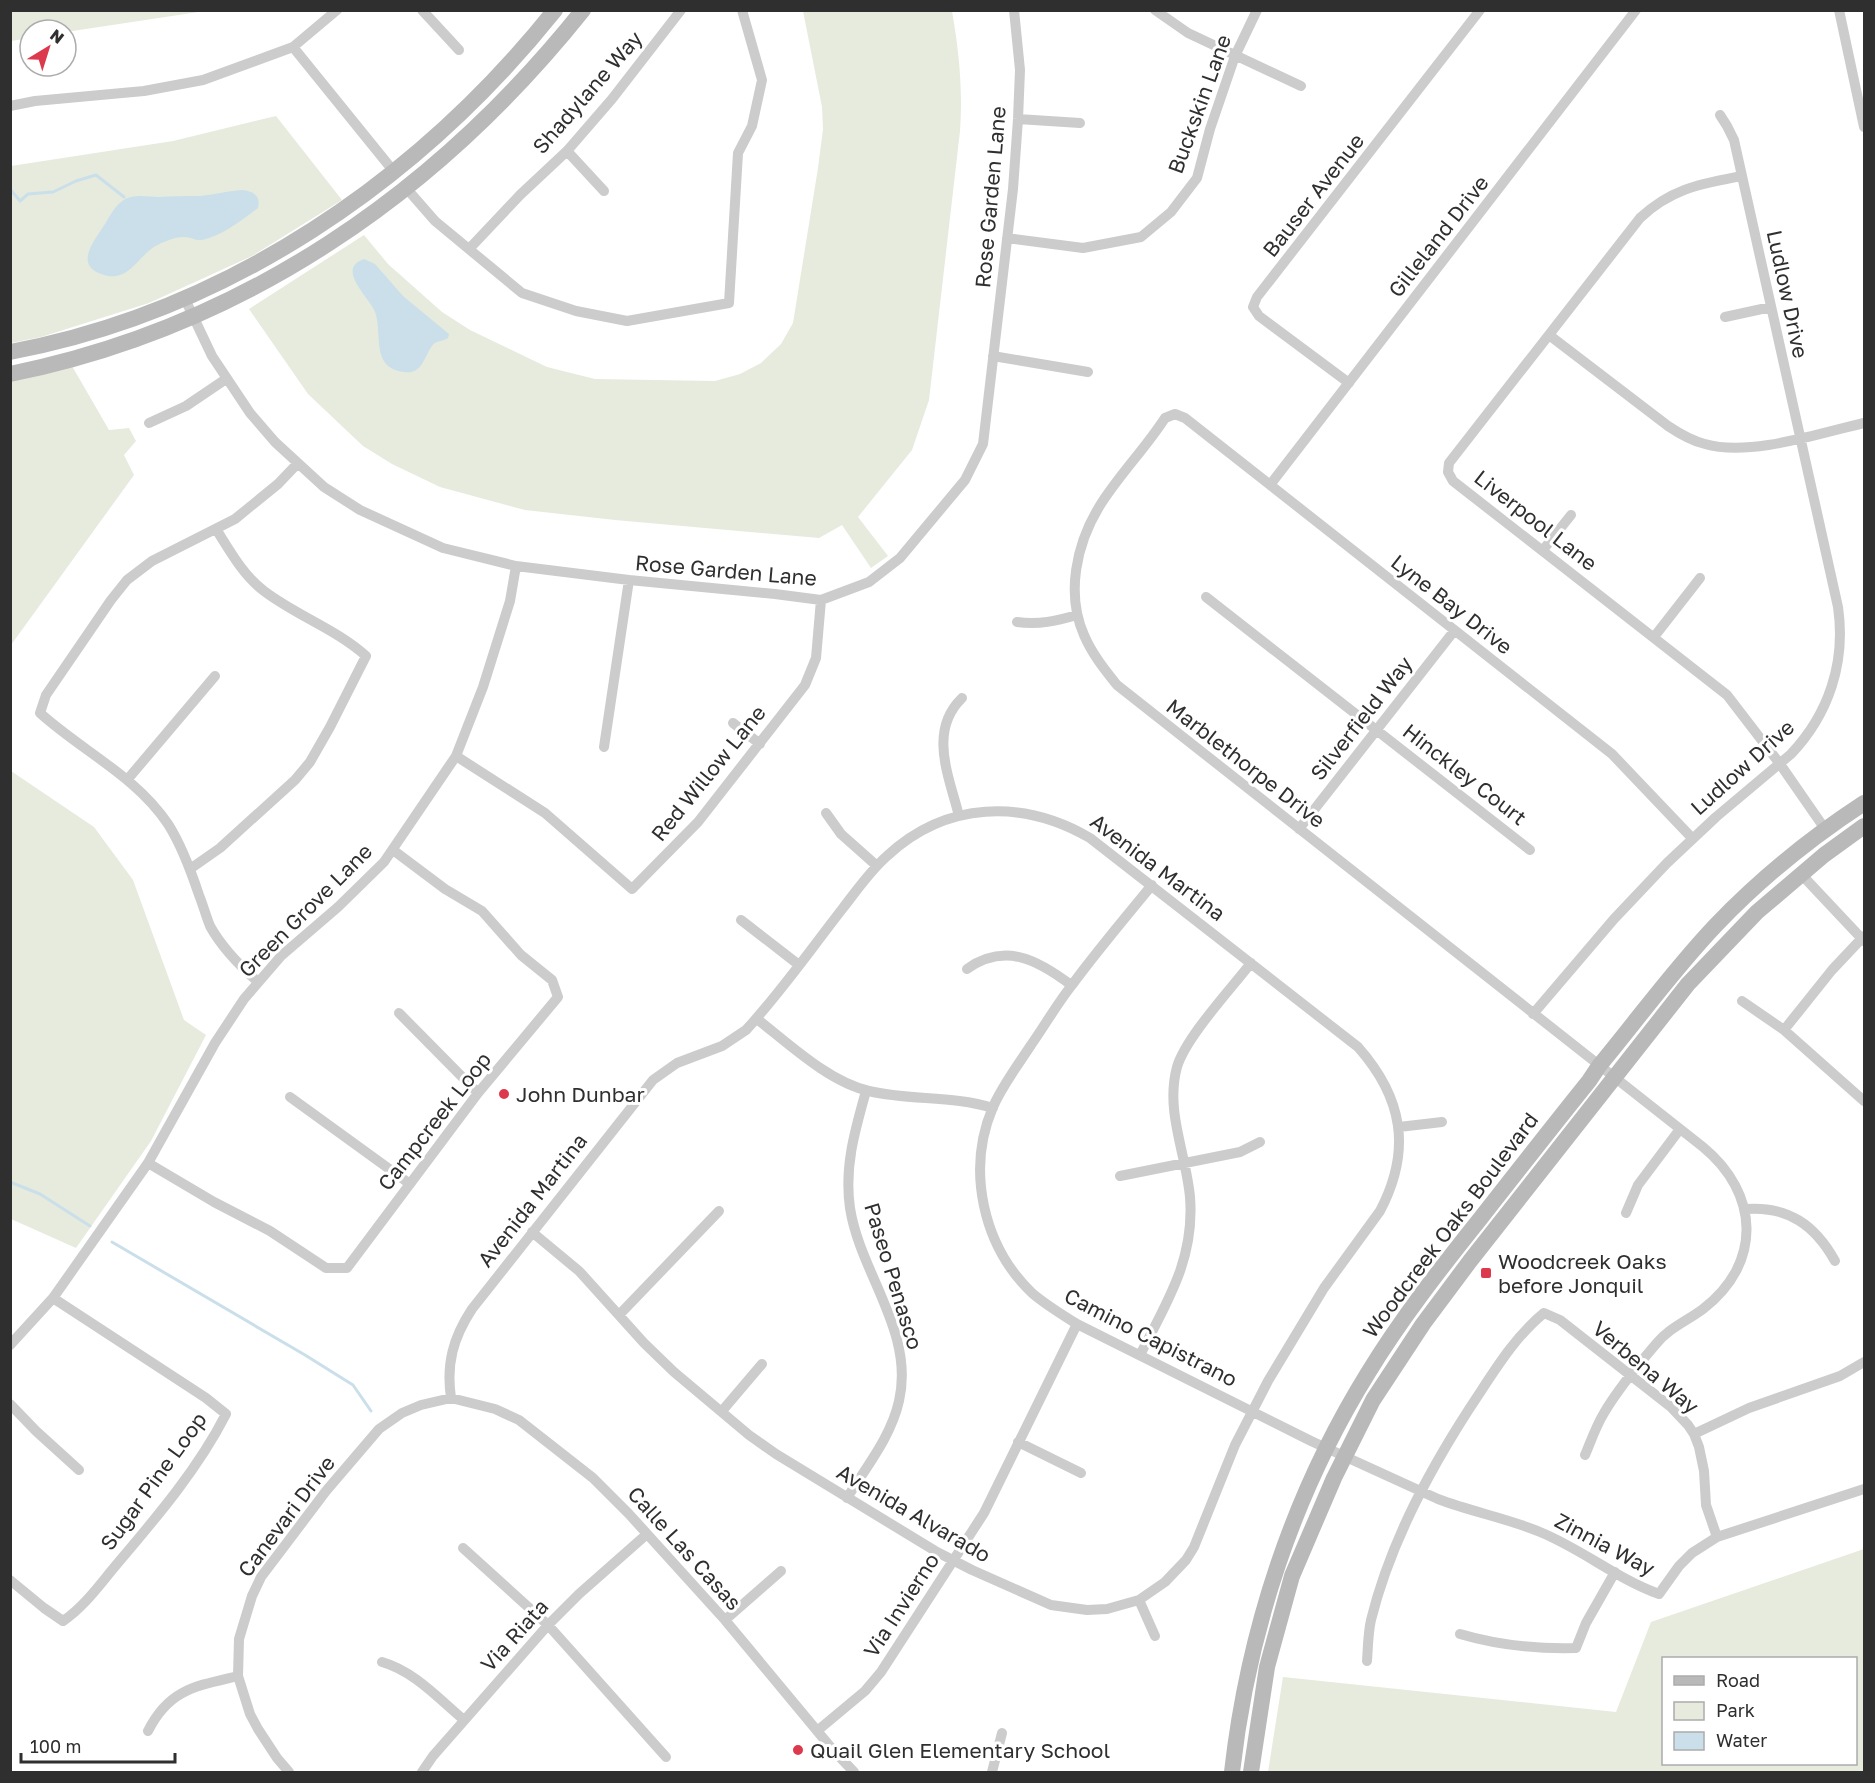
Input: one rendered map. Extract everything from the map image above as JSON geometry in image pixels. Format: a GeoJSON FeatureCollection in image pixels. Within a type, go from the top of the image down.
{"type":"FeatureCollection","features":[{"type":"Feature","properties":{"kind":"main road"},"geometry":{"type":"LineString","coordinates":[[10,352],[80,336],[128,320],[259,262],[310,231],[395,173],[448,127],[532,39],[555,10]]}},
{"type":"Feature","properties":{"kind":"main road"},"geometry":{"type":"LineString","coordinates":[[10,374],[86,356],[193,316],[322,249],[407,189],[461,143],[506,100],[549,53],[583,10]]}},
{"type":"Feature","properties":{"kind":"main road"},"geometry":{"type":"LineString","coordinates":[[407,189],[408,176],[414,165],[468,118],[474,101]]}},
{"type":"Feature","properties":{"kind":"main road","name":"Woodcreek Oaks Boulevard"},"geometry":{"type":"LineString","coordinates":[[1232,1773],[1249,1666],[1276,1570],[1294,1518],[1326,1448],[1368,1372],[1410,1311],[1599,1066],[1678,968],[1744,898],[1825,830],[1864,803]]}},
{"type":"Feature","properties":{"kind":"main road","name":"Woodcreek Oaks Boulevard"},"geometry":{"type":"LineString","coordinates":[[1251,1773],[1267,1667],[1292,1576],[1344,1456],[1373,1400],[1422,1324],[1688,984],[1731,938],[1802,874],[1864,826]]}},
{"type":"Feature","properties":{"kind":"street"},"geometry":{"type":"LineString","coordinates":[[10,106],[35,101],[144,91],[203,80],[292,47],[337,10]]}},
{"type":"Feature","properties":{"kind":"street"},"geometry":{"type":"LineString","coordinates":[[422,10],[459,50]]}},
{"type":"Feature","properties":{"kind":"street","name":"Shadylane Way"},"geometry":{"type":"LineString","coordinates":[[470,248],[520,195],[567,151],[612,99],[681,10]]}},
{"type":"Feature","properties":{"kind":"street"},"geometry":{"type":"LineString","coordinates":[[407,189],[435,220],[522,293],[576,311],[627,321],[729,303],[738,153],[752,126],[762,80],[742,10]]}},
{"type":"Feature","properties":{"kind":"street","name":"Rose Garden Lane"},"geometry":{"type":"LineString","coordinates":[[184,297],[226,380],[269,435],[324,487],[360,510],[443,548],[516,566],[821,600],[869,582],[900,558],[965,480],[982,444],[1007,238],[1018,119],[1020,70],[1014,10]]}},
{"type":"Feature","properties":{"kind":"street"},"geometry":{"type":"LineString","coordinates":[[1155,10],[1188,33],[1301,86]]}},
{"type":"Feature","properties":{"kind":"street","name":"Buckskin Lane"},"geometry":{"type":"LineString","coordinates":[[1007,238],[1083,248],[1141,237],[1172,212],[1197,178],[1210,129],[1235,56],[1257,10]]}},
{"type":"Feature","properties":{"kind":"street","name":"Bauser Avenue"},"geometry":{"type":"LineString","coordinates":[[1349,383],[1259,316],[1253,307],[1257,297],[1480,10]]}},
{"type":"Feature","properties":{"kind":"street","name":"Gilleland Drive"},"geometry":{"type":"LineString","coordinates":[[1270,485],[1636,10]]}},
{"type":"Feature","properties":{"kind":"street"},"geometry":{"type":"LineString","coordinates":[[1839,10],[1864,127]]}},
{"type":"Feature","properties":{"kind":"street"},"geometry":{"type":"LineString","coordinates":[[292,47],[395,173]]}},
{"type":"Feature","properties":{"kind":"street","name":"Ludlow Drive"},"geometry":{"type":"LineString","coordinates":[[1533,1014],[1614,919],[1692,838],[1803,742],[1822,711],[1835,678],[1841,643],[1838,607],[1734,141],[1719,115]]}},
{"type":"Feature","properties":{"kind":"street"},"geometry":{"type":"LineString","coordinates":[[1018,119],[1080,123]]}},
{"type":"Feature","properties":{"kind":"street"},"geometry":{"type":"LineString","coordinates":[[567,151],[604,190]]}},
{"type":"Feature","properties":{"kind":"street","name":"Liverpool Lane"},"geometry":{"type":"LineString","coordinates":[[1742,176],[1680,190],[1653,207],[1629,232],[1449,463],[1448,472],[1453,481],[1727,695],[1780,764],[1825,830]]}},
{"type":"Feature","properties":{"kind":"street"},"geometry":{"type":"LineString","coordinates":[[1725,317],[1771,307]]}},
{"type":"Feature","properties":{"kind":"street"},"geometry":{"type":"LineString","coordinates":[[1549,335],[1668,426],[1687,438],[1706,445],[1727,448],[1747,447],[1864,423]]}},
{"type":"Feature","properties":{"kind":"street"},"geometry":{"type":"LineString","coordinates":[[993,356],[1088,372]]}},
{"type":"Feature","properties":{"kind":"street"},"geometry":{"type":"LineString","coordinates":[[149,423],[186,406],[226,380]]}},
{"type":"Feature","properties":{"kind":"street","name":"Lyne Bay Drive"},"geometry":{"type":"LineString","coordinates":[[1175,414],[1185,417],[1612,754],[1692,838]]}},
{"type":"Feature","properties":{"kind":"street","name":"Marblethorpe Drive"},"geometry":{"type":"LineString","coordinates":[[1175,414],[1165,418],[1105,499],[1082,541],[1078,558],[1075,596],[1077,615],[1094,654],[1117,685],[1714,1156],[1728,1171],[1746,1209]]}},
{"type":"Feature","properties":{"kind":"street"},"geometry":{"type":"LineString","coordinates":[[258,981],[224,948],[209,924],[190,869],[168,824],[151,802],[128,780],[59,730],[40,713],[46,695],[127,580],[152,561],[235,519],[278,484],[298,463]]}},
{"type":"Feature","properties":{"kind":"street"},"geometry":{"type":"LineString","coordinates":[[1543,550],[1570,515]]}},
{"type":"Feature","properties":{"kind":"street"},"geometry":{"type":"LineString","coordinates":[[190,869],[220,848],[295,780],[310,762],[366,656],[350,642],[285,606],[262,590],[241,566],[216,529]]}},
{"type":"Feature","properties":{"kind":"street","name":"Green Grove Lane"},"geometry":{"type":"LineString","coordinates":[[10,1345],[53,1298],[148,1163],[225,1027],[258,981],[281,956],[338,907],[384,862],[456,756],[483,687],[510,601],[516,566]]}},
{"type":"Feature","properties":{"kind":"street"},"geometry":{"type":"LineString","coordinates":[[1654,637],[1700,578]]}},
{"type":"Feature","properties":{"kind":"street"},"geometry":{"type":"LineString","coordinates":[[604,747],[629,580]]}},
{"type":"Feature","properties":{"kind":"street","name":"Hinckley Court"},"geometry":{"type":"LineString","coordinates":[[1206,597],[1530,850]]}},
{"type":"Feature","properties":{"kind":"street","name":"Red Willow Lane"},"geometry":{"type":"LineString","coordinates":[[456,756],[545,813],[632,889],[698,822],[805,685],[816,658],[821,600]]}},
{"type":"Feature","properties":{"kind":"street"},"geometry":{"type":"LineString","coordinates":[[1017,622],[1049,623],[1077,615]]}},
{"type":"Feature","properties":{"kind":"street","name":"Silverfield Way"},"geometry":{"type":"LineString","coordinates":[[1299,829],[1454,631]]}},
{"type":"Feature","properties":{"kind":"street"},"geometry":{"type":"LineString","coordinates":[[128,780],[215,676]]}},
{"type":"Feature","properties":{"kind":"street"},"geometry":{"type":"LineString","coordinates":[[959,816],[942,742],[947,719],[962,698]]}},
{"type":"Feature","properties":{"kind":"street"},"geometry":{"type":"LineString","coordinates":[[733,723],[760,744]]}},
{"type":"Feature","properties":{"kind":"street","name":"Avenida Martina"},"geometry":{"type":"LineString","coordinates":[[451,1398],[449,1363],[456,1336],[472,1309],[653,1080],[677,1063],[734,1039],[757,1018],[888,855],[918,833],[946,820],[974,812],[1011,812],[1053,820],[1090,838],[1358,1047],[1389,1091],[1399,1127],[1398,1164],[1389,1193],[1380,1211],[1304,1318],[1252,1411]]}},
{"type":"Feature","properties":{"kind":"street"},"geometry":{"type":"LineString","coordinates":[[826,813],[841,834],[877,866]]}},
{"type":"Feature","properties":{"kind":"street","name":"Campcreek Loop"},"geometry":{"type":"LineString","coordinates":[[148,1163],[214,1202],[270,1231],[326,1268],[347,1268],[478,1093],[558,997],[552,980],[521,955],[482,911],[445,889],[393,850]]}},
{"type":"Feature","properties":{"kind":"street"},"geometry":{"type":"LineString","coordinates":[[1784,1030],[1832,970],[1864,938],[1802,874]]}},
{"type":"Feature","properties":{"kind":"street","name":"Camino Capistrano"},"geometry":{"type":"LineString","coordinates":[[1152,885],[1071,985],[1009,1079],[993,1108],[983,1146],[980,1180],[985,1210],[995,1241],[1018,1278],[1053,1310],[1344,1456]]}},
{"type":"Feature","properties":{"kind":"street"},"geometry":{"type":"LineString","coordinates":[[741,920],[799,965]]}},
{"type":"Feature","properties":{"kind":"street"},"geometry":{"type":"LineString","coordinates":[[967,969],[990,957],[1011,956],[1032,960],[1052,970],[1071,985]]}},
{"type":"Feature","properties":{"kind":"street"},"geometry":{"type":"LineString","coordinates":[[1140,1355],[1176,1284],[1187,1253],[1191,1224],[1185,1164],[1173,1106],[1173,1084],[1178,1064],[1201,1027],[1251,963]]}},
{"type":"Feature","properties":{"kind":"street"},"geometry":{"type":"LineString","coordinates":[[1742,1001],[1784,1030],[1864,1101]]}},
{"type":"Feature","properties":{"kind":"street"},"geometry":{"type":"LineString","coordinates":[[399,1013],[478,1093]]}},
{"type":"Feature","properties":{"kind":"street"},"geometry":{"type":"LineString","coordinates":[[757,1018],[812,1062],[836,1077],[866,1091],[963,1101],[993,1108]]}},
{"type":"Feature","properties":{"kind":"street","name":"Paseo Penasco"},"geometry":{"type":"LineString","coordinates":[[847,1498],[891,1426],[899,1400],[902,1379],[901,1357],[896,1336],[850,1210],[847,1180],[850,1156],[866,1091]]}},
{"type":"Feature","properties":{"kind":"street"},"geometry":{"type":"LineString","coordinates":[[290,1096],[410,1184]]}},
{"type":"Feature","properties":{"kind":"street"},"geometry":{"type":"LineString","coordinates":[[1399,1127],[1442,1122]]}},
{"type":"Feature","properties":{"kind":"street"},"geometry":{"type":"LineString","coordinates":[[1626,1214],[1638,1185],[1680,1129]]}},
{"type":"Feature","properties":{"kind":"street"},"geometry":{"type":"LineString","coordinates":[[1120,1176],[1240,1152],[1260,1142]]}},
{"type":"Feature","properties":{"kind":"street"},"geometry":{"type":"LineString","coordinates":[[1585,1455],[1603,1414],[1656,1343],[1673,1326],[1703,1309],[1723,1289],[1739,1265],[1745,1245],[1746,1209],[1774,1209],[1794,1217],[1825,1243],[1835,1261]]}},
{"type":"Feature","properties":{"kind":"street"},"geometry":{"type":"LineString","coordinates":[[619,1315],[719,1211]]}},
{"type":"Feature","properties":{"kind":"street","name":"Avenida Alvarado"},"geometry":{"type":"LineString","coordinates":[[532,1232],[579,1271],[674,1372],[749,1435],[847,1498],[953,1561],[1051,1605],[1087,1610],[1107,1609],[1139,1600],[1165,1582],[1186,1560],[1194,1547],[1226,1466],[1252,1411]]}},
{"type":"Feature","properties":{"kind":"street","name":"Sugar Pine Loop"},"geometry":{"type":"LineString","coordinates":[[10,1580],[63,1621],[80,1609],[184,1480],[216,1434],[226,1414],[206,1398],[53,1298]]}},
{"type":"Feature","properties":{"kind":"street","name":"Verbena Way"},"geometry":{"type":"LineString","coordinates":[[1422,1491],[1456,1428],[1489,1379],[1529,1325],[1544,1313],[1560,1320],[1671,1407],[1694,1434],[1704,1471],[1706,1505],[1717,1538]]}},
{"type":"Feature","properties":{"kind":"street","name":"Via Invierno"},"geometry":{"type":"LineString","coordinates":[[817,1731],[865,1691],[881,1672],[984,1513],[1077,1323]]}},
{"type":"Feature","properties":{"kind":"street"},"geometry":{"type":"LineString","coordinates":[[1694,1434],[1749,1408],[1840,1376],[1864,1362]]}},
{"type":"Feature","properties":{"kind":"street"},"geometry":{"type":"LineString","coordinates":[[722,1411],[762,1364]]}},
{"type":"Feature","properties":{"kind":"street","name":"Calle Las Casas"},"geometry":{"type":"LineString","coordinates":[[451,1398],[501,1411],[531,1428],[593,1478],[725,1620],[854,1773]]}},
{"type":"Feature","properties":{"kind":"street","name":"Canevari Drive"},"geometry":{"type":"LineString","coordinates":[[289,1773],[250,1714],[238,1676],[239,1639],[248,1606],[261,1577],[326,1491],[380,1429],[402,1413],[421,1405],[451,1398]]}},
{"type":"Feature","properties":{"kind":"street"},"geometry":{"type":"LineString","coordinates":[[10,1404],[79,1470]]}},
{"type":"Feature","properties":{"kind":"street"},"geometry":{"type":"LineString","coordinates":[[1018,1442],[1081,1473]]}},
{"type":"Feature","properties":{"kind":"street","name":"Zinnia Way"},"geometry":{"type":"LineString","coordinates":[[1344,1456],[1459,1507],[1541,1532],[1642,1588],[1659,1594],[1679,1566],[1692,1553],[1717,1538],[1864,1490]]}},
{"type":"Feature","properties":{"kind":"street"},"geometry":{"type":"LineString","coordinates":[[1366,1661],[1370,1622],[1380,1589],[1422,1491]]}},
{"type":"Feature","properties":{"kind":"street","name":"Via Riata"},"geometry":{"type":"LineString","coordinates":[[422,1773],[433,1756],[548,1625],[579,1594],[647,1534]]}},
{"type":"Feature","properties":{"kind":"street"},"geometry":{"type":"LineString","coordinates":[[463,1548],[548,1625],[666,1757]]}},
{"type":"Feature","properties":{"kind":"street"},"geometry":{"type":"LineString","coordinates":[[725,1620],[782,1571]]}},
{"type":"Feature","properties":{"kind":"street"},"geometry":{"type":"LineString","coordinates":[[1460,1634],[1495,1642],[1556,1649],[1576,1648],[1586,1623],[1615,1572]]}},
{"type":"Feature","properties":{"kind":"street"},"geometry":{"type":"LineString","coordinates":[[1139,1600],[1155,1636]]}},
{"type":"Feature","properties":{"kind":"street"},"geometry":{"type":"LineString","coordinates":[[382,1662],[403,1670],[464,1720]]}},
{"type":"Feature","properties":{"kind":"street"},"geometry":{"type":"LineString","coordinates":[[148,1731],[162,1707],[181,1692],[207,1682],[238,1676]]}},
{"type":"Feature","properties":{"kind":"street"},"geometry":{"type":"LineString","coordinates":[[992,1773],[1002,1734]]}},
{"type":"Feature","properties":{"kind":"green space"},"geometry":{"type":"Polygon","coordinates":[[[11,10],[205,10],[78,30],[78,18],[18,18],[18,40],[11,41],[11,10]]]}},
{"type":"Feature","properties":{"kind":"green space"},"geometry":{"type":"Polygon","coordinates":[[[803,11],[952,11],[957,41],[961,86],[960,131],[929,400],[912,450],[858,517],[888,556],[871,568],[842,525],[819,538],[615,520],[525,510],[440,487],[392,464],[363,446],[308,394],[249,309],[364,235],[388,264],[442,312],[470,330],[547,367],[595,379],[715,381],[740,374],[761,363],[781,344],[793,323],[823,129],[822,107],[803,11]]]}},
{"type":"Feature","properties":{"kind":"green space"},"geometry":{"type":"Polygon","coordinates":[[[276,116],[342,200],[252,256],[149,303],[41,337],[11,343],[11,166],[173,141],[276,116]]]}},
{"type":"Feature","properties":{"kind":"green space"},"geometry":{"type":"Polygon","coordinates":[[[72,366],[109,430],[129,428],[136,441],[124,455],[134,475],[11,645],[11,379],[72,366]]]}},
{"type":"Feature","properties":{"kind":"green space"},"geometry":{"type":"Polygon","coordinates":[[[11,771],[94,827],[133,880],[184,1020],[206,1035],[151,1141],[76,1248],[11,1219],[11,771]]]}},
{"type":"Feature","properties":{"kind":"green space"},"geometry":{"type":"Polygon","coordinates":[[[1864,1549],[1864,1772],[1268,1772],[1283,1677],[1616,1712],[1651,1622],[1864,1549]]]}},
{"type":"Feature","properties":{"kind":"water"},"geometry":{"type":"Polygon","coordinates":[[[241,190],[249,191],[257,197],[258,208],[217,235],[202,240],[184,237],[165,242],[154,247],[131,269],[118,276],[101,274],[89,265],[90,248],[113,210],[126,199],[138,196],[200,196],[241,190]]]}},
{"type":"Feature","properties":{"kind":"water"},"geometry":{"type":"Polygon","coordinates":[[[364,259],[375,264],[403,296],[449,334],[448,338],[434,344],[415,371],[404,372],[393,369],[382,357],[375,312],[353,276],[356,264],[364,259]]]}},
{"type":"Feature","properties":{"kind":"waterway"},"geometry":{"type":"LineString","coordinates":[[10,189],[20,201],[28,194],[53,192],[96,175],[124,197]]}},
{"type":"Feature","properties":{"kind":"waterway"},"geometry":{"type":"LineString","coordinates":[[10,1182],[40,1194],[90,1226]]}},
{"type":"Feature","properties":{"kind":"waterway"},"geometry":{"type":"LineString","coordinates":[[112,1242],[353,1385],[371,1411]]}},
{"type":"Feature","properties":{"kind":"place","name":"John Dunbar"},"geometry":{"type":"Point","coordinates":[504,1094]}},
{"type":"Feature","properties":{"kind":"place","name":"Woodcreek Oaks before Jonquil"},"geometry":{"type":"Point","coordinates":[1486,1273]}},
{"type":"Feature","properties":{"kind":"place","name":"Quail Glen Elementary School"},"geometry":{"type":"Point","coordinates":[798,1750]}}]}
